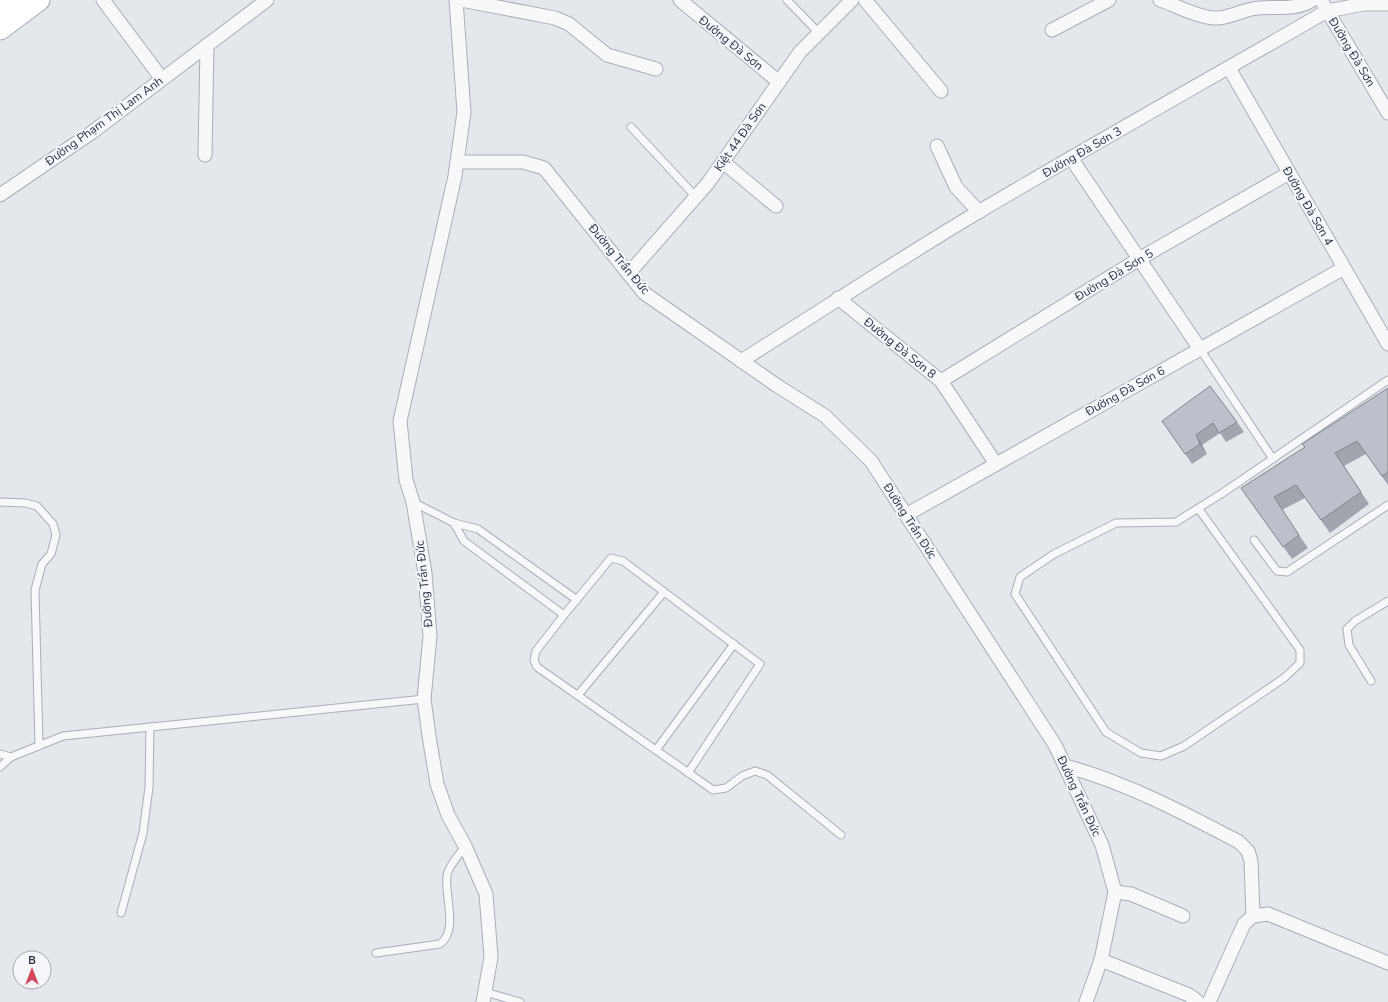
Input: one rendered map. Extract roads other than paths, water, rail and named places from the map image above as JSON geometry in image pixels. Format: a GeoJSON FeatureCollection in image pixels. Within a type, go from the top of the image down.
{"type":"FeatureCollection","features":[{"type":"Feature","properties":{"kind":"main road"},"geometry":{"type":"LineString","coordinates":[[0,9],[13,0]]}},
{"type":"Feature","properties":{"kind":"main road"},"geometry":{"type":"LineString","coordinates":[[0,29],[38,0]]}},
{"type":"Feature","properties":{"kind":"street"},"geometry":{"type":"LineString","coordinates":[[103,0],[162,79]]}},
{"type":"Feature","properties":{"kind":"street","name":"Đường Phạm Thị Lam Anh"},"geometry":{"type":"LineString","coordinates":[[0,195],[91,133],[267,0]]}},
{"type":"Feature","properties":{"kind":"street","name":"Đường Trần Đức"},"geometry":{"type":"LineString","coordinates":[[456,0],[464,112],[457,162],[400,421],[406,480],[413,502],[425,573],[430,636],[424,699],[437,784],[448,815],[465,846],[486,894],[491,957],[484,997]]}},
{"type":"Feature","properties":{"kind":"street"},"geometry":{"type":"LineString","coordinates":[[461,0],[555,18],[569,24],[607,55],[656,69]]}},
{"type":"Feature","properties":{"kind":"street","name":"Kiệt 44 Đà Sơn"},"geometry":{"type":"LineString","coordinates":[[629,273],[696,197],[723,162],[800,52],[852,0]]}},
{"type":"Feature","properties":{"kind":"street"},"geometry":{"type":"LineString","coordinates":[[866,0],[941,91]]}},
{"type":"Feature","properties":{"kind":"street"},"geometry":{"type":"LineString","coordinates":[[1052,30],[1108,0]]}},
{"type":"Feature","properties":{"kind":"street"},"geometry":{"type":"LineString","coordinates":[[1160,0],[1208,18],[1231,16],[1252,9],[1306,4],[1312,0]]}},
{"type":"Feature","properties":{"kind":"street","name":"Đường Đà Sơn"},"geometry":{"type":"LineString","coordinates":[[682,2],[779,82]]}},
{"type":"Feature","properties":{"kind":"street","name":"Đường Đà Sơn"},"geometry":{"type":"LineString","coordinates":[[1388,4],[1324,6],[1388,113]]}},
{"type":"Feature","properties":{"kind":"street","name":"Đường Đà Sơn 3"},"geometry":{"type":"LineString","coordinates":[[741,360],[801,324],[838,298],[979,212],[1229,68],[1324,6]]}},
{"type":"Feature","properties":{"kind":"street"},"geometry":{"type":"LineString","coordinates":[[205,156],[207,45]]}},
{"type":"Feature","properties":{"kind":"street","name":"Đường Đà Sơn 4"},"geometry":{"type":"LineString","coordinates":[[1229,68],[1388,344]]}},
{"type":"Feature","properties":{"kind":"street"},"geometry":{"type":"LineString","coordinates":[[937,146],[956,187],[979,212]]}},
{"type":"Feature","properties":{"kind":"street"},"geometry":{"type":"LineString","coordinates":[[1072,158],[1200,349]]}},
{"type":"Feature","properties":{"kind":"street","name":"Đường Trần Đức"},"geometry":{"type":"LineString","coordinates":[[457,162],[523,162],[544,168],[644,292],[741,360],[825,416],[871,460],[1055,746],[1102,845],[1115,892],[1101,960],[1086,1002]]}},
{"type":"Feature","properties":{"kind":"street"},"geometry":{"type":"LineString","coordinates":[[723,162],[776,206]]}},
{"type":"Feature","properties":{"kind":"street","name":"Đường Đà Sơn 5"},"geometry":{"type":"LineString","coordinates":[[941,381],[1139,259],[1289,173]]}},
{"type":"Feature","properties":{"kind":"street","name":"Đường Đà Sơn 6"},"geometry":{"type":"LineString","coordinates":[[906,515],[1344,268]]}},
{"type":"Feature","properties":{"kind":"street","name":"Đường Đà Sơn 8"},"geometry":{"type":"LineString","coordinates":[[838,298],[941,381],[996,464]]}},
{"type":"Feature","properties":{"kind":"street"},"geometry":{"type":"LineString","coordinates":[[1065,766],[1088,772],[1157,800],[1239,842],[1248,851],[1251,861],[1253,916]]}},
{"type":"Feature","properties":{"kind":"street"},"geometry":{"type":"LineString","coordinates":[[1115,892],[1132,894],[1184,916]]}},
{"type":"Feature","properties":{"kind":"street"},"geometry":{"type":"LineString","coordinates":[[1208,1002],[1244,924],[1253,916],[1268,914],[1388,963]]}},
{"type":"Feature","properties":{"kind":"street"},"geometry":{"type":"LineString","coordinates":[[1101,960],[1189,995],[1198,1002]]}},
{"type":"Feature","properties":{"kind":"lane"},"geometry":{"type":"LineString","coordinates":[[787,0],[819,33]]}},
{"type":"Feature","properties":{"kind":"lane"},"geometry":{"type":"LineString","coordinates":[[632,128],[696,197]]}},
{"type":"Feature","properties":{"kind":"lane"},"geometry":{"type":"LineString","coordinates":[[1200,349],[1273,459]]}},
{"type":"Feature","properties":{"kind":"lane"},"geometry":{"type":"LineString","coordinates":[[1198,508],[1300,650],[1300,663],[1284,678],[1184,746],[1161,756],[1141,753],[1106,732],[1015,594],[1020,577],[1054,554],[1116,523],[1176,522],[1273,459],[1388,380]]}},
{"type":"Feature","properties":{"kind":"lane"},"geometry":{"type":"LineString","coordinates":[[0,502],[25,503],[37,506],[53,524],[56,535],[51,554],[42,564],[35,590],[39,746]]}},
{"type":"Feature","properties":{"kind":"lane"},"geometry":{"type":"LineString","coordinates":[[413,502],[454,523],[478,529],[577,600]]}},
{"type":"Feature","properties":{"kind":"lane"},"geometry":{"type":"LineString","coordinates":[[1254,540],[1277,571],[1287,572],[1388,505]]}},
{"type":"Feature","properties":{"kind":"lane"},"geometry":{"type":"LineString","coordinates":[[454,523],[464,541],[564,615]]}},
{"type":"Feature","properties":{"kind":"lane"},"geometry":{"type":"LineString","coordinates":[[688,773],[760,664],[623,561],[611,558],[536,651],[534,660],[537,667],[578,695],[688,773],[713,790],[726,788],[742,776],[755,771],[767,775],[841,835]]}},
{"type":"Feature","properties":{"kind":"lane"},"geometry":{"type":"LineString","coordinates":[[578,695],[664,592]]}},
{"type":"Feature","properties":{"kind":"lane"},"geometry":{"type":"LineString","coordinates":[[1372,681],[1349,646],[1347,629],[1355,621],[1388,601]]}},
{"type":"Feature","properties":{"kind":"lane"},"geometry":{"type":"LineString","coordinates":[[656,750],[734,644]]}},
{"type":"Feature","properties":{"kind":"lane"},"geometry":{"type":"LineString","coordinates":[[0,767],[10,757],[63,736],[424,699]]}},
{"type":"Feature","properties":{"kind":"lane"},"geometry":{"type":"LineString","coordinates":[[121,913],[143,833],[149,787],[150,727]]}},
{"type":"Feature","properties":{"kind":"lane"},"geometry":{"type":"LineString","coordinates":[[0,754],[10,757]]}},
{"type":"Feature","properties":{"kind":"lane"},"geometry":{"type":"LineString","coordinates":[[376,953],[440,944],[447,939],[450,930],[446,889],[447,873],[465,846]]}},
{"type":"Feature","properties":{"kind":"lane"},"geometry":{"type":"LineString","coordinates":[[484,997],[520,1002]]}}]}
